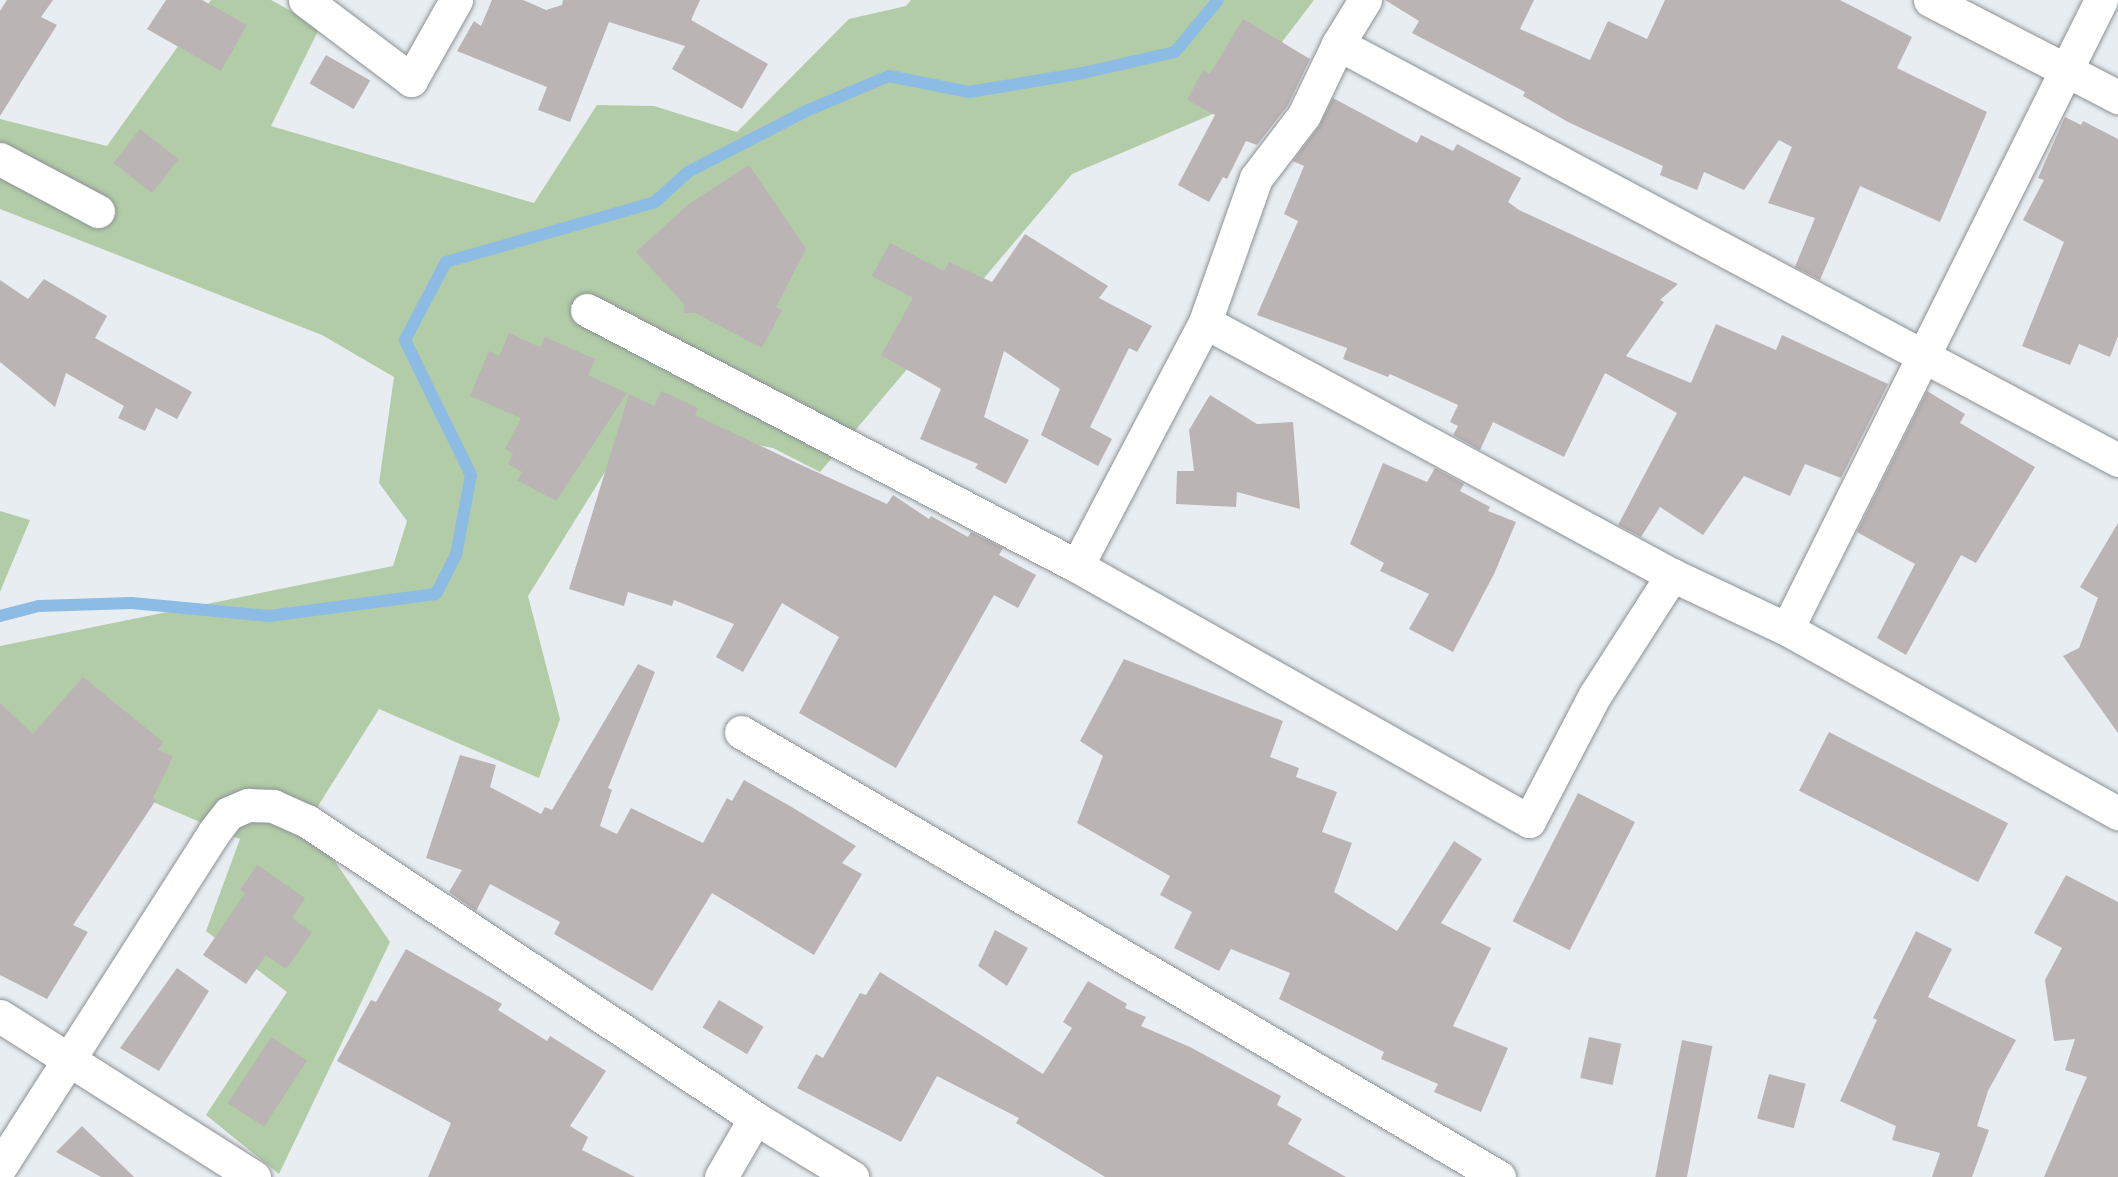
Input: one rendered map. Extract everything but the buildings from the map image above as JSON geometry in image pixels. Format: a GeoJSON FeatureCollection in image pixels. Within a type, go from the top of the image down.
{"type":"FeatureCollection","features":[{"type":"Feature","properties":{"kind":"street"},"geometry":{"type":"LineString","coordinates":[[305,0],[411,80],[456,0]]}},
{"type":"Feature","properties":{"kind":"street"},"geometry":{"type":"LineString","coordinates":[[1077,566],[1205,322],[1256,178],[1304,115],[1338,44],[1365,0]]}},
{"type":"Feature","properties":{"kind":"street"},"geometry":{"type":"LineString","coordinates":[[1930,0],[2118,97]]}},
{"type":"Feature","properties":{"kind":"street"},"geometry":{"type":"LineString","coordinates":[[1788,630],[2101,0]]}},
{"type":"Feature","properties":{"kind":"street"},"geometry":{"type":"LineString","coordinates":[[1338,44],[2118,460]]}},
{"type":"Feature","properties":{"kind":"street"},"geometry":{"type":"LineString","coordinates":[[0,159],[98,211]]}},
{"type":"Feature","properties":{"kind":"street"},"geometry":{"type":"LineString","coordinates":[[587,310],[1077,566],[1529,821],[1595,695],[1672,575]]}},
{"type":"Feature","properties":{"kind":"street"},"geometry":{"type":"LineString","coordinates":[[1205,322],[1672,575],[1788,630],[2118,813]]}},
{"type":"Feature","properties":{"kind":"street"},"geometry":{"type":"LineString","coordinates":[[741,732],[1484,1173]]}},
{"type":"Feature","properties":{"kind":"street"},"geometry":{"type":"LineString","coordinates":[[0,1167],[71,1061],[214,832],[229,813],[248,805],[273,806],[307,821],[755,1118],[852,1177]]}},
{"type":"Feature","properties":{"kind":"street"},"geometry":{"type":"LineString","coordinates":[[0,1016],[254,1177]]}},
{"type":"Feature","properties":{"kind":"street"},"geometry":{"type":"LineString","coordinates":[[721,1177],[755,1118]]}},
{"type":"Feature","properties":{"kind":"green space"},"geometry":{"type":"Polygon","coordinates":[[[211,0],[271,0],[320,27],[271,126],[534,203],[597,105],[654,106],[737,132],[849,19],[906,6],[911,0],[1314,0],[1234,105],[1072,174],[820,472],[773,448],[636,422],[528,596],[560,719],[539,778],[379,709],[308,822],[390,942],[279,1174],[206,1115],[287,992],[206,931],[240,839],[106,782],[0,781],[0,646],[393,566],[407,521],[379,483],[394,377],[322,335],[0,209],[0,119],[107,146],[211,0]]]}},
{"type":"Feature","properties":{"kind":"green space"},"geometry":{"type":"Polygon","coordinates":[[[0,511],[30,520],[0,592],[0,511]]]}},
{"type":"Feature","properties":{"kind":"waterway"},"geometry":{"type":"LineString","coordinates":[[0,616],[39,606],[132,603],[269,616],[436,594],[456,555],[471,475],[405,340],[446,262],[655,202],[688,172],[806,111],[889,76],[969,92],[1083,73],[1175,52],[1218,0]]}}]}
